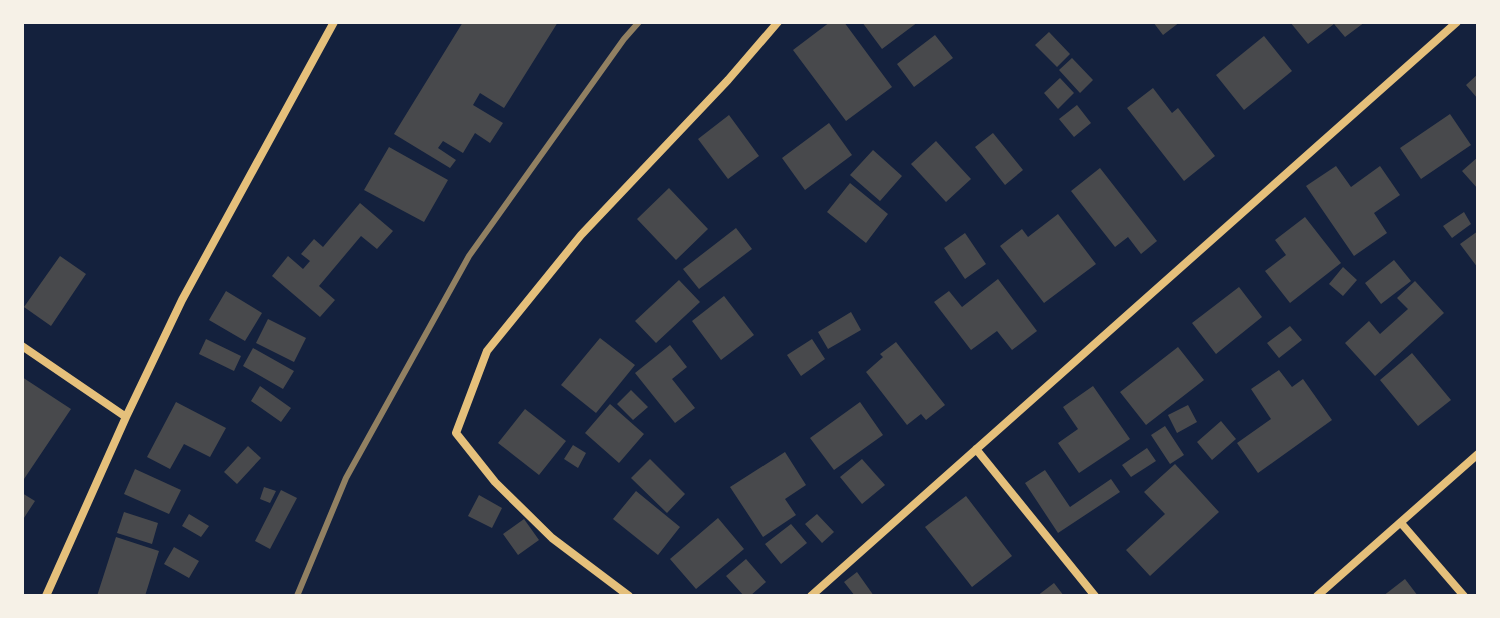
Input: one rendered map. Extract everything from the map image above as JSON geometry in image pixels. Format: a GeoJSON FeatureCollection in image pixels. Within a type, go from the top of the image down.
{"type":"FeatureCollection","features":[{"type":"Feature","properties":{"kind":"street"},"geometry":{"type":"LineString","coordinates":[[46,596],[182,300],[334,22]]}},
{"type":"Feature","properties":{"kind":"street"},"geometry":{"type":"LineString","coordinates":[[629,596],[552,538],[495,482],[456,433],[487,351],[581,235],[728,80],[778,22]]}},
{"type":"Feature","properties":{"kind":"street"},"geometry":{"type":"LineString","coordinates":[[811,596],[1457,22]]}},
{"type":"Feature","properties":{"kind":"street"},"geometry":{"type":"LineString","coordinates":[[22,346],[126,417]]}},
{"type":"Feature","properties":{"kind":"street"},"geometry":{"type":"LineString","coordinates":[[976,449],[1095,596]]}},
{"type":"Feature","properties":{"kind":"street"},"geometry":{"type":"LineString","coordinates":[[1317,596],[1478,454]]}},
{"type":"Feature","properties":{"kind":"street"},"geometry":{"type":"LineString","coordinates":[[1401,523],[1464,596]]}},
{"type":"Feature","properties":{"kind":"building"},"geometry":{"type":"Polygon","coordinates":[[[463,22],[558,22],[504,108],[480,93],[473,105],[503,123],[490,143],[475,133],[463,153],[443,141],[438,148],[456,160],[450,168],[394,134],[463,22]]]}},
{"type":"Feature","properties":{"kind":"building"},"geometry":{"type":"Polygon","coordinates":[[[830,22],[844,22],[892,87],[846,121],[793,50],[830,22]]]}},
{"type":"Feature","properties":{"kind":"building"},"geometry":{"type":"Polygon","coordinates":[[[862,22],[918,22],[882,49],[862,22]]]}},
{"type":"Feature","properties":{"kind":"building"},"geometry":{"type":"Polygon","coordinates":[[[1153,22],[1180,22],[1163,35],[1153,22]]]}},
{"type":"Feature","properties":{"kind":"building"},"geometry":{"type":"Polygon","coordinates":[[[1290,22],[1365,22],[1345,37],[1334,24],[1308,44],[1290,22]]]}},
{"type":"Feature","properties":{"kind":"building"},"geometry":{"type":"Polygon","coordinates":[[[1049,32],[1070,54],[1057,67],[1035,45],[1049,32]]]}},
{"type":"Feature","properties":{"kind":"building"},"geometry":{"type":"Polygon","coordinates":[[[935,35],[953,58],[914,87],[897,64],[935,35]]]}},
{"type":"Feature","properties":{"kind":"building"},"geometry":{"type":"Polygon","coordinates":[[[1264,36],[1292,71],[1244,110],[1216,75],[1264,36]]]}},
{"type":"Feature","properties":{"kind":"building"},"geometry":{"type":"Polygon","coordinates":[[[1072,58],[1093,80],[1080,93],[1059,70],[1072,58]]]}},
{"type":"Feature","properties":{"kind":"building"},"geometry":{"type":"Polygon","coordinates":[[[1478,74],[1478,99],[1466,85],[1478,74]]]}},
{"type":"Feature","properties":{"kind":"building"},"geometry":{"type":"Polygon","coordinates":[[[1060,78],[1074,93],[1058,109],[1044,93],[1060,78]]]}},
{"type":"Feature","properties":{"kind":"building"},"geometry":{"type":"Polygon","coordinates":[[[1153,88],[1172,113],[1178,108],[1215,156],[1184,181],[1127,108],[1153,88]]]}},
{"type":"Feature","properties":{"kind":"building"},"geometry":{"type":"Polygon","coordinates":[[[1077,105],[1091,123],[1074,137],[1059,119],[1077,105]]]}},
{"type":"Feature","properties":{"kind":"building"},"geometry":{"type":"Polygon","coordinates":[[[1450,114],[1471,145],[1421,179],[1400,148],[1450,114]]]}},
{"type":"Feature","properties":{"kind":"building"},"geometry":{"type":"Polygon","coordinates":[[[729,115],[759,156],[728,179],[698,139],[729,115]]]}},
{"type":"Feature","properties":{"kind":"building"},"geometry":{"type":"Polygon","coordinates":[[[829,123],[852,155],[805,190],[782,158],[829,123]]]}},
{"type":"Feature","properties":{"kind":"building"},"geometry":{"type":"Polygon","coordinates":[[[993,133],[1023,170],[1005,185],[975,147],[993,133]]]}},
{"type":"Feature","properties":{"kind":"building"},"geometry":{"type":"Polygon","coordinates":[[[936,141],[971,179],[946,202],[911,164],[936,141]]]}},
{"type":"Feature","properties":{"kind":"building"},"geometry":{"type":"Polygon","coordinates":[[[389,147],[448,180],[424,222],[364,190],[389,147]]]}},
{"type":"Feature","properties":{"kind":"building"},"geometry":{"type":"Polygon","coordinates":[[[873,150],[902,176],[880,201],[850,175],[873,150]]]}},
{"type":"Feature","properties":{"kind":"building"},"geometry":{"type":"Polygon","coordinates":[[[1478,157],[1478,189],[1462,171],[1478,157]]]}},
{"type":"Feature","properties":{"kind":"building"},"geometry":{"type":"Polygon","coordinates":[[[1336,166],[1351,187],[1380,166],[1400,195],[1374,213],[1387,233],[1354,256],[1306,186],[1336,166]]]}},
{"type":"Feature","properties":{"kind":"building"},"geometry":{"type":"Polygon","coordinates":[[[1100,168],[1157,241],[1141,254],[1128,237],[1115,247],[1071,191],[1100,168]]]}},
{"type":"Feature","properties":{"kind":"building"},"geometry":{"type":"Polygon","coordinates":[[[850,183],[888,214],[866,243],[827,212],[850,183]]]}},
{"type":"Feature","properties":{"kind":"building"},"geometry":{"type":"Polygon","coordinates":[[[669,188],[708,229],[676,260],[637,219],[669,188]]]}},
{"type":"Feature","properties":{"kind":"building"},"geometry":{"type":"Polygon","coordinates":[[[360,203],[393,231],[377,249],[361,236],[319,286],[335,300],[320,317],[272,276],[288,256],[303,269],[310,261],[301,254],[314,239],[323,247],[360,203]]]}},
{"type":"Feature","properties":{"kind":"building"},"geometry":{"type":"Polygon","coordinates":[[[1464,212],[1471,224],[1452,238],[1443,226],[1464,212]]]}},
{"type":"Feature","properties":{"kind":"building"},"geometry":{"type":"Polygon","coordinates":[[[1058,214],[1096,264],[1044,303],[1000,246],[1022,229],[1028,237],[1058,214]]]}},
{"type":"Feature","properties":{"kind":"building"},"geometry":{"type":"Polygon","coordinates":[[[1305,217],[1341,263],[1290,303],[1265,271],[1286,255],[1275,240],[1305,217]]]}},
{"type":"Feature","properties":{"kind":"building"},"geometry":{"type":"Polygon","coordinates":[[[736,228],[752,249],[699,289],[683,269],[736,228]]]}},
{"type":"Feature","properties":{"kind":"building"},"geometry":{"type":"Polygon","coordinates":[[[1478,231],[1478,268],[1460,244],[1478,231]]]}},
{"type":"Feature","properties":{"kind":"building"},"geometry":{"type":"Polygon","coordinates":[[[965,233],[986,264],[965,279],[944,248],[965,233]]]}},
{"type":"Feature","properties":{"kind":"building"},"geometry":{"type":"Polygon","coordinates":[[[60,256],[86,274],[51,326],[24,307],[60,256]]]}},
{"type":"Feature","properties":{"kind":"building"},"geometry":{"type":"Polygon","coordinates":[[[1394,260],[1411,281],[1381,304],[1365,283],[1394,260]]]}},
{"type":"Feature","properties":{"kind":"building"},"geometry":{"type":"Polygon","coordinates":[[[1343,267],[1357,280],[1343,296],[1329,284],[1343,267]]]}},
{"type":"Feature","properties":{"kind":"building"},"geometry":{"type":"Polygon","coordinates":[[[998,279],[1037,331],[1012,350],[997,331],[971,350],[934,302],[949,291],[962,307],[998,279]]]}},
{"type":"Feature","properties":{"kind":"building"},"geometry":{"type":"Polygon","coordinates":[[[679,280],[700,302],[656,343],[635,321],[679,280]]]}},
{"type":"Feature","properties":{"kind":"building"},"geometry":{"type":"Polygon","coordinates":[[[1415,281],[1444,313],[1375,376],[1345,343],[1369,321],[1380,334],[1408,309],[1397,298],[1415,281]]]}},
{"type":"Feature","properties":{"kind":"building"},"geometry":{"type":"Polygon","coordinates":[[[1239,287],[1262,317],[1216,354],[1192,323],[1239,287]]]}},
{"type":"Feature","properties":{"kind":"building"},"geometry":{"type":"Polygon","coordinates":[[[226,291],[262,313],[245,341],[209,320],[226,291]]]}},
{"type":"Feature","properties":{"kind":"building"},"geometry":{"type":"Polygon","coordinates":[[[724,296],[754,335],[721,360],[692,321],[724,296]]]}},
{"type":"Feature","properties":{"kind":"building"},"geometry":{"type":"Polygon","coordinates":[[[851,312],[861,330],[828,349],[818,332],[851,312]]]}},
{"type":"Feature","properties":{"kind":"building"},"geometry":{"type":"Polygon","coordinates":[[[268,319],[306,338],[294,362],[256,343],[268,319]]]}},
{"type":"Feature","properties":{"kind":"building"},"geometry":{"type":"Polygon","coordinates":[[[1290,326],[1302,340],[1279,358],[1267,343],[1290,326]]]}},
{"type":"Feature","properties":{"kind":"building"},"geometry":{"type":"Polygon","coordinates":[[[600,338],[635,365],[596,413],[561,385],[600,338]]]}},
{"type":"Feature","properties":{"kind":"building"},"geometry":{"type":"Polygon","coordinates":[[[206,339],[241,356],[234,371],[199,354],[206,339]]]}},
{"type":"Feature","properties":{"kind":"building"},"geometry":{"type":"Polygon","coordinates":[[[812,339],[825,359],[801,376],[787,355],[812,339]]]}},
{"type":"Feature","properties":{"kind":"building"},"geometry":{"type":"Polygon","coordinates":[[[896,342],[945,405],[926,420],[921,414],[907,425],[866,372],[883,357],[880,354],[896,342]]]}},
{"type":"Feature","properties":{"kind":"building"},"geometry":{"type":"Polygon","coordinates":[[[670,345],[687,367],[672,379],[695,408],[675,423],[635,373],[670,345]]]}},
{"type":"Feature","properties":{"kind":"building"},"geometry":{"type":"Polygon","coordinates":[[[1178,347],[1204,380],[1146,425],[1120,392],[1178,347]]]}},
{"type":"Feature","properties":{"kind":"building"},"geometry":{"type":"Polygon","coordinates":[[[253,348],[294,371],[283,389],[243,366],[253,348]]]}},
{"type":"Feature","properties":{"kind":"building"},"geometry":{"type":"Polygon","coordinates":[[[1412,353],[1451,400],[1418,426],[1380,380],[1412,353]]]}},
{"type":"Feature","properties":{"kind":"building"},"geometry":{"type":"Polygon","coordinates":[[[1279,370],[1292,387],[1303,379],[1332,420],[1258,473],[1237,443],[1271,419],[1251,389],[1279,370]]]}},
{"type":"Feature","properties":{"kind":"building"},"geometry":{"type":"Polygon","coordinates":[[[22,377],[71,409],[22,482],[22,377]]]}},
{"type":"Feature","properties":{"kind":"building"},"geometry":{"type":"Polygon","coordinates":[[[260,386],[291,408],[281,422],[251,401],[260,386]]]}},
{"type":"Feature","properties":{"kind":"building"},"geometry":{"type":"Polygon","coordinates":[[[1093,386],[1130,439],[1079,473],[1058,443],[1078,429],[1063,407],[1093,386]]]}},
{"type":"Feature","properties":{"kind":"building"},"geometry":{"type":"Polygon","coordinates":[[[631,390],[648,407],[633,420],[617,404],[631,390]]]}},
{"type":"Feature","properties":{"kind":"building"},"geometry":{"type":"Polygon","coordinates":[[[176,402],[226,428],[210,457],[184,444],[170,469],[147,457],[176,402]]]}},
{"type":"Feature","properties":{"kind":"building"},"geometry":{"type":"Polygon","coordinates":[[[860,402],[883,435],[834,470],[810,438],[860,402]]]}},
{"type":"Feature","properties":{"kind":"building"},"geometry":{"type":"Polygon","coordinates":[[[610,404],[644,434],[619,463],[585,433],[610,404]]]}},
{"type":"Feature","properties":{"kind":"building"},"geometry":{"type":"Polygon","coordinates":[[[1188,405],[1197,422],[1177,433],[1168,415],[1188,405]]]}},
{"type":"Feature","properties":{"kind":"building"},"geometry":{"type":"Polygon","coordinates":[[[525,409],[566,441],[539,475],[498,443],[525,409]]]}},
{"type":"Feature","properties":{"kind":"building"},"geometry":{"type":"Polygon","coordinates":[[[1221,421],[1236,439],[1212,460],[1197,442],[1221,421]]]}},
{"type":"Feature","properties":{"kind":"building"},"geometry":{"type":"Polygon","coordinates":[[[1165,426],[1184,455],[1170,464],[1151,435],[1165,426]]]}},
{"type":"Feature","properties":{"kind":"building"},"geometry":{"type":"Polygon","coordinates":[[[573,445],[586,453],[578,468],[564,459],[573,445]]]}},
{"type":"Feature","properties":{"kind":"building"},"geometry":{"type":"Polygon","coordinates":[[[248,446],[261,458],[237,484],[224,472],[248,446]]]}},
{"type":"Feature","properties":{"kind":"building"},"geometry":{"type":"Polygon","coordinates":[[[1147,448],[1156,461],[1131,477],[1122,465],[1147,448]]]}},
{"type":"Feature","properties":{"kind":"building"},"geometry":{"type":"Polygon","coordinates":[[[785,452],[806,485],[785,499],[796,515],[763,537],[730,487],[785,452]]]}},
{"type":"Feature","properties":{"kind":"building"},"geometry":{"type":"Polygon","coordinates":[[[650,459],[685,494],[667,513],[631,478],[650,459]]]}},
{"type":"Feature","properties":{"kind":"building"},"geometry":{"type":"Polygon","coordinates":[[[862,459],[885,485],[862,504],[840,477],[862,459]]]}},
{"type":"Feature","properties":{"kind":"building"},"geometry":{"type":"Polygon","coordinates":[[[1175,464],[1219,512],[1150,576],[1126,550],[1165,514],[1144,492],[1175,464]]]}},
{"type":"Feature","properties":{"kind":"building"},"geometry":{"type":"Polygon","coordinates":[[[135,469],[181,490],[169,514],[124,494],[135,469]]]}},
{"type":"Feature","properties":{"kind":"building"},"geometry":{"type":"Polygon","coordinates":[[[1045,470],[1070,507],[1111,479],[1120,492],[1058,533],[1025,483],[1045,470]]]}},
{"type":"Feature","properties":{"kind":"building"},"geometry":{"type":"Polygon","coordinates":[[[264,487],[276,491],[270,503],[260,499],[264,487]]]}},
{"type":"Feature","properties":{"kind":"building"},"geometry":{"type":"Polygon","coordinates":[[[281,490],[297,498],[270,549],[255,541],[281,490]]]}},
{"type":"Feature","properties":{"kind":"building"},"geometry":{"type":"Polygon","coordinates":[[[636,491],[680,527],[658,555],[613,519],[636,491]]]}},
{"type":"Feature","properties":{"kind":"building"},"geometry":{"type":"Polygon","coordinates":[[[22,493],[35,501],[22,521],[22,493]]]}},
{"type":"Feature","properties":{"kind":"building"},"geometry":{"type":"Polygon","coordinates":[[[479,495],[502,508],[492,528],[468,516],[479,495]]]}},
{"type":"Feature","properties":{"kind":"building"},"geometry":{"type":"Polygon","coordinates":[[[966,496],[1012,556],[972,587],[925,527],[966,496]]]}},
{"type":"Feature","properties":{"kind":"building"},"geometry":{"type":"Polygon","coordinates":[[[124,512],[158,523],[152,544],[117,533],[124,512]]]}},
{"type":"Feature","properties":{"kind":"building"},"geometry":{"type":"Polygon","coordinates":[[[189,514],[209,526],[201,537],[182,526],[189,514]]]}},
{"type":"Feature","properties":{"kind":"building"},"geometry":{"type":"Polygon","coordinates":[[[817,514],[834,532],[822,543],[805,524],[817,514]]]}},
{"type":"Feature","properties":{"kind":"building"},"geometry":{"type":"Polygon","coordinates":[[[718,518],[744,549],[696,589],[670,559],[718,518]]]}},
{"type":"Feature","properties":{"kind":"building"},"geometry":{"type":"Polygon","coordinates":[[[524,519],[539,540],[518,555],[503,534],[524,519]]]}},
{"type":"Feature","properties":{"kind":"building"},"geometry":{"type":"Polygon","coordinates":[[[791,524],[807,543],[781,564],[765,544],[791,524]]]}},
{"type":"Feature","properties":{"kind":"building"},"geometry":{"type":"Polygon","coordinates":[[[116,537],[159,551],[145,596],[97,596],[116,537]]]}},
{"type":"Feature","properties":{"kind":"building"},"geometry":{"type":"Polygon","coordinates":[[[174,547],[199,561],[189,578],[164,564],[174,547]]]}},
{"type":"Feature","properties":{"kind":"building"},"geometry":{"type":"Polygon","coordinates":[[[746,559],[766,582],[750,596],[744,596],[726,576],[746,559]]]}},
{"type":"Feature","properties":{"kind":"building"},"geometry":{"type":"Polygon","coordinates":[[[857,572],[874,596],[855,596],[844,582],[857,572]]]}},
{"type":"Feature","properties":{"kind":"building"},"geometry":{"type":"Polygon","coordinates":[[[1405,579],[1418,596],[1383,596],[1405,579]]]}},
{"type":"Feature","properties":{"kind":"building"},"geometry":{"type":"Polygon","coordinates":[[[1054,583],[1064,596],[1037,596],[1054,583]]]}},
{"type":"Feature","properties":{"kind":"railway"},"geometry":{"type":"LineString","coordinates":[[297,596],[346,478],[469,256],[639,22]]}}]}
